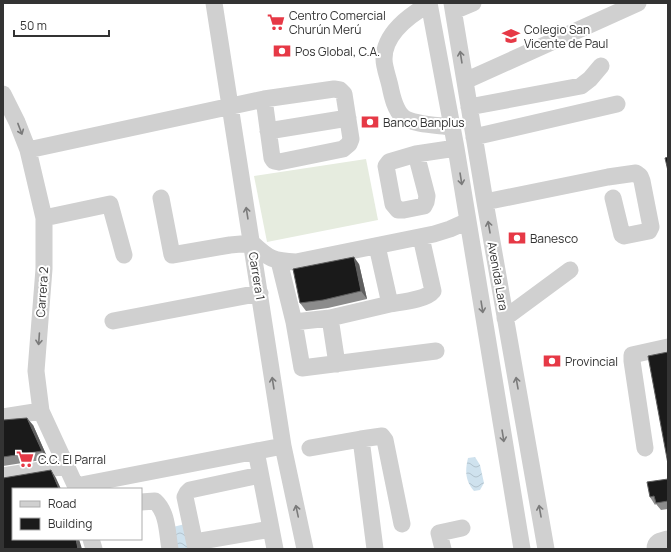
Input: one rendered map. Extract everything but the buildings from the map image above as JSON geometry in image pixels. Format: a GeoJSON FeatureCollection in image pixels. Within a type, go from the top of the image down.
{"type":"FeatureCollection","features":[{"type":"Feature","properties":{"kind":"street","name":"Carrera 1"},"geometry":{"type":"LineString","coordinates":[[214,3],[283,446],[305,549]]}},
{"type":"Feature","properties":{"kind":"street"},"geometry":{"type":"LineString","coordinates":[[453,7],[474,3]]}},
{"type":"Feature","properties":{"kind":"street"},"geometry":{"type":"LineString","coordinates":[[465,80],[638,3]]}},
{"type":"Feature","properties":{"kind":"street"},"geometry":{"type":"LineString","coordinates":[[429,4],[412,14],[404,21],[386,45],[384,59],[393,98],[402,116],[410,121],[451,127]]}},
{"type":"Feature","properties":{"kind":"street","name":"Avenida Lara"},"geometry":{"type":"LineString","coordinates":[[429,4],[456,148],[522,549]]}},
{"type":"Feature","properties":{"kind":"street","name":"Avenida Lara"},"geometry":{"type":"LineString","coordinates":[[453,7],[485,202],[546,549]]}},
{"type":"Feature","properties":{"kind":"street"},"geometry":{"type":"LineString","coordinates":[[469,107],[488,105],[581,86],[590,79],[601,66]]}},
{"type":"Feature","properties":{"kind":"street"},"geometry":{"type":"LineString","coordinates":[[28,150],[264,99],[334,89],[340,90],[344,94],[351,139],[349,144],[343,149],[279,162],[274,161],[272,158],[264,99]]}},
{"type":"Feature","properties":{"kind":"street","name":"Carrera 2"},"geometry":{"type":"LineString","coordinates":[[3,94],[17,122],[28,150],[44,218],[44,269],[36,371],[41,411],[76,487]]}},
{"type":"Feature","properties":{"kind":"street"},"geometry":{"type":"LineString","coordinates":[[474,137],[617,104]]}},
{"type":"Feature","properties":{"kind":"street"},"geometry":{"type":"LineString","coordinates":[[268,131],[348,118]]}},
{"type":"Feature","properties":{"kind":"street"},"geometry":{"type":"LineString","coordinates":[[416,154],[456,148]]}},
{"type":"Feature","properties":{"kind":"street"},"geometry":{"type":"LineString","coordinates":[[485,202],[608,177],[636,174],[640,176],[642,181],[651,227],[649,231],[624,236],[622,235],[613,198]]}},
{"type":"Feature","properties":{"kind":"street"},"geometry":{"type":"LineString","coordinates":[[161,198],[172,255],[230,245],[252,243],[264,255],[279,261],[296,262],[377,246],[450,229],[468,220]]}},
{"type":"Feature","properties":{"kind":"street"},"geometry":{"type":"LineString","coordinates":[[44,218],[110,204],[124,255]]}},
{"type":"Feature","properties":{"kind":"street"},"geometry":{"type":"LineString","coordinates":[[294,322],[330,318],[424,297],[430,294],[433,290],[421,236]]}},
{"type":"Feature","properties":{"kind":"street"},"geometry":{"type":"LineString","coordinates":[[377,246],[390,304]]}},
{"type":"Feature","properties":{"kind":"street"},"geometry":{"type":"LineString","coordinates":[[279,261],[294,322],[302,368],[436,350]]}},
{"type":"Feature","properties":{"kind":"street"},"geometry":{"type":"LineString","coordinates":[[505,318],[570,270]]}},
{"type":"Feature","properties":{"kind":"street"},"geometry":{"type":"LineString","coordinates":[[113,321],[260,293]]}},
{"type":"Feature","properties":{"kind":"street"},"geometry":{"type":"LineString","coordinates":[[330,318],[338,364]]}},
{"type":"Feature","properties":{"kind":"street"},"geometry":{"type":"LineString","coordinates":[[645,448],[632,355],[668,346]]}},
{"type":"Feature","properties":{"kind":"street"},"geometry":{"type":"LineString","coordinates":[[3,416],[41,411]]}},
{"type":"Feature","properties":{"kind":"street"},"geometry":{"type":"LineString","coordinates":[[310,448],[361,439],[384,437],[402,524]]}},
{"type":"Feature","properties":{"kind":"street"},"geometry":{"type":"LineString","coordinates":[[361,439],[374,549]]}},
{"type":"Feature","properties":{"kind":"street"},"geometry":{"type":"LineString","coordinates":[[76,487],[283,446]]}},
{"type":"Feature","properties":{"kind":"street"},"geometry":{"type":"LineString","coordinates":[[256,451],[275,549]]}},
{"type":"Feature","properties":{"kind":"street"},"geometry":{"type":"LineString","coordinates":[[3,476],[66,466]]}},
{"type":"Feature","properties":{"kind":"street"},"geometry":{"type":"LineString","coordinates":[[260,475],[190,490],[185,497],[195,546],[271,529]]}},
{"type":"Feature","properties":{"kind":"street"},"geometry":{"type":"LineString","coordinates":[[142,502],[155,501],[161,506],[164,514],[170,549]]}},
{"type":"Feature","properties":{"kind":"street"},"geometry":{"type":"LineString","coordinates":[[443,549],[439,533],[462,528]]}},
{"type":"Feature","properties":{"kind":"street"},"geometry":{"type":"LineString","coordinates":[[656,549],[656,544],[658,541],[668,539]]}},
{"type":"Feature","properties":{"kind":"shaded area"},"geometry":{"type":"Polygon","coordinates":[[[366,159],[378,220],[267,242],[254,176],[366,159]]]}},
{"type":"Feature","properties":{"kind":"water"},"geometry":{"type":"Polygon","coordinates":[[[475,457],[480,465],[484,483],[480,490],[474,491],[467,479],[466,467],[468,458],[475,457]]]}},
{"type":"Feature","properties":{"kind":"water"},"geometry":{"type":"Polygon","coordinates":[[[185,524],[190,549],[177,549],[173,527],[185,524]]]}},
{"type":"Feature","properties":{"kind":"place","name":"Centro Comercial Churún Merú"},"geometry":{"type":"Point","coordinates":[276,22]}},
{"type":"Feature","properties":{"kind":"place","name":"Colegio San Vicente de Paul"},"geometry":{"type":"Point","coordinates":[511,36]}},
{"type":"Feature","properties":{"kind":"place","name":"Pos Global, C.A."},"geometry":{"type":"Point","coordinates":[282,51]}},
{"type":"Feature","properties":{"kind":"place","name":"Banco Banplus"},"geometry":{"type":"Point","coordinates":[370,122]}},
{"type":"Feature","properties":{"kind":"place","name":"Banesco"},"geometry":{"type":"Point","coordinates":[517,238]}},
{"type":"Feature","properties":{"kind":"place","name":"Provincial"},"geometry":{"type":"Point","coordinates":[552,361]}},
{"type":"Feature","properties":{"kind":"place","name":"C.C. El Parral"},"geometry":{"type":"Point","coordinates":[25,459]}}]}
